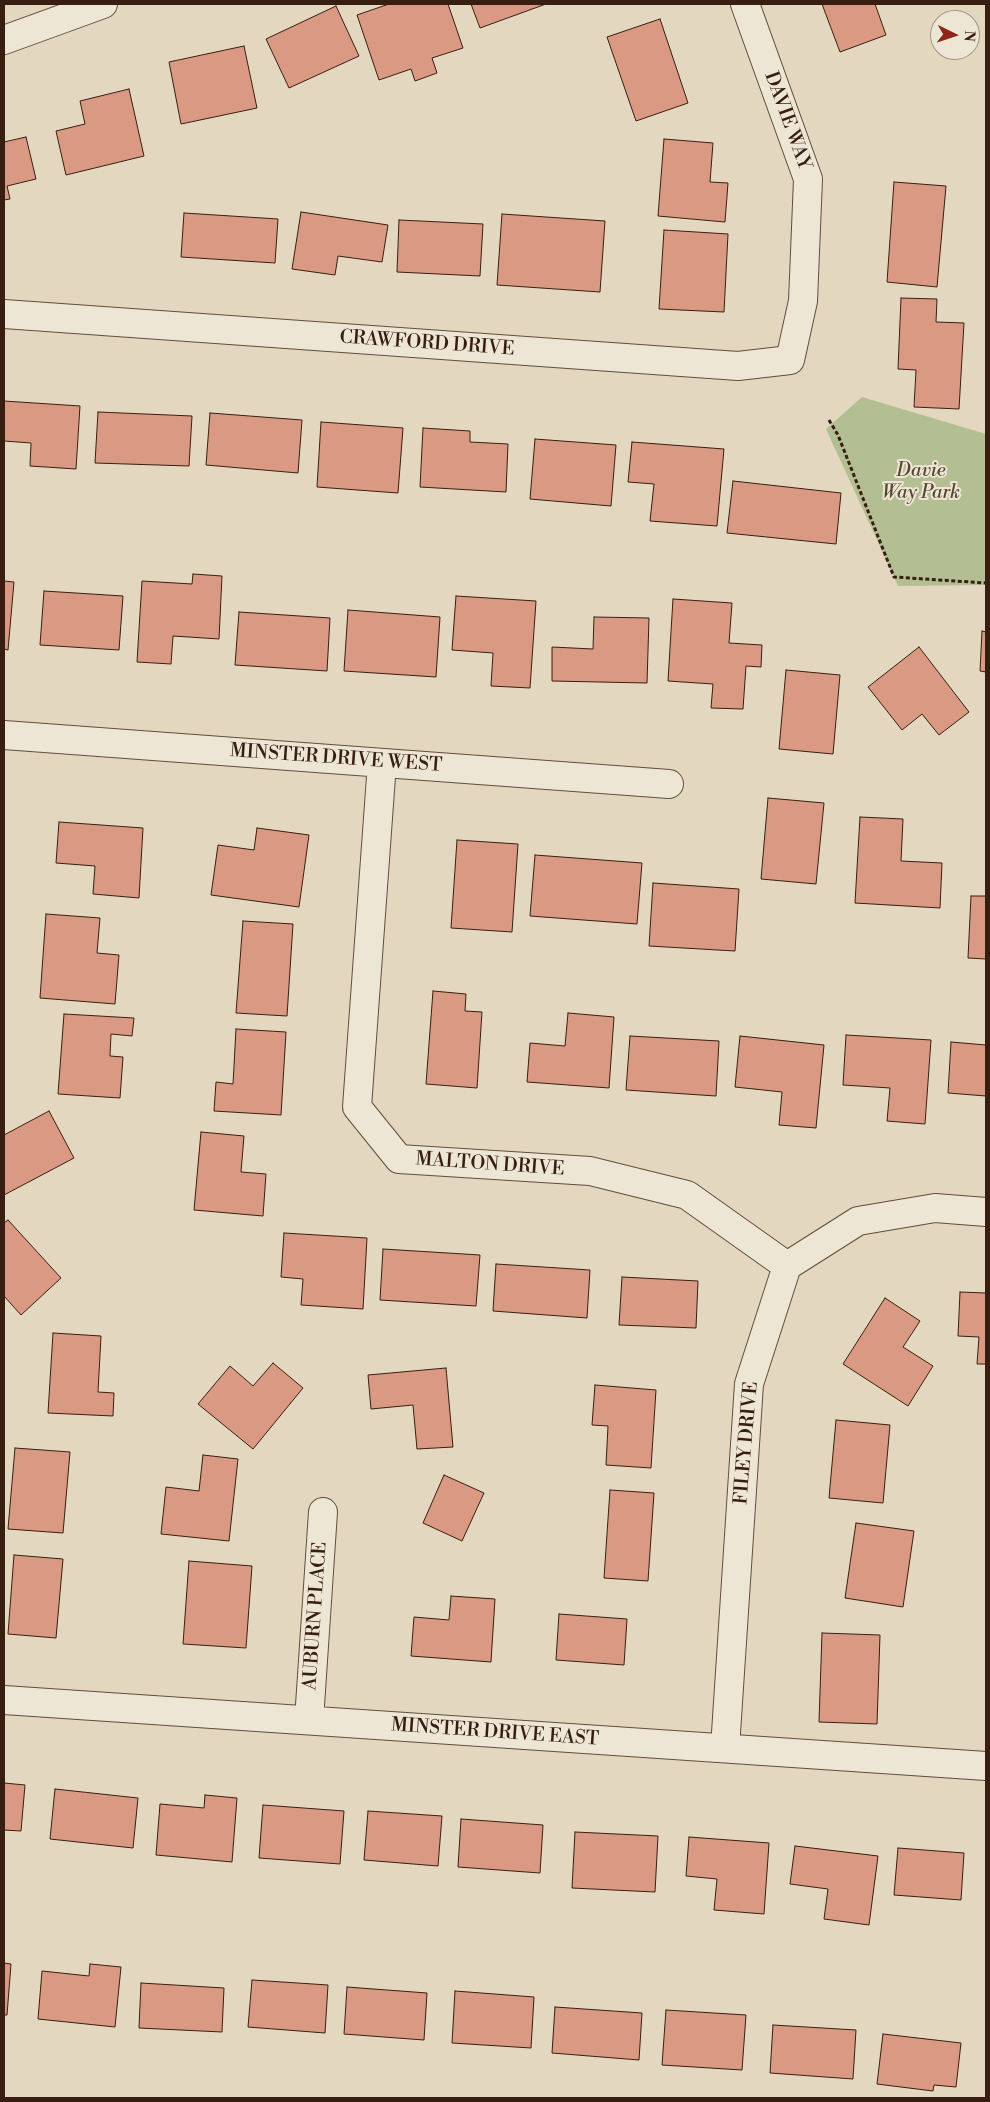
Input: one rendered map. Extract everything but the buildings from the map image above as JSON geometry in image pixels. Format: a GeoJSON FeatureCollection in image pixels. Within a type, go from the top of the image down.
{"type":"FeatureCollection","features":[{"type":"Feature","properties":{"kind":"street"},"geometry":{"type":"LineString","coordinates":[[4,40],[103,4]]}},
{"type":"Feature","properties":{"kind":"street","name":"DAVIE WAY"},"geometry":{"type":"LineString","coordinates":[[745,4],[808,179],[804,301]]}},
{"type":"Feature","properties":{"kind":"street","name":"CRAWFORD DRIVE"},"geometry":{"type":"LineString","coordinates":[[4,314],[738,366],[790,360],[804,301]]}},
{"type":"Feature","properties":{"kind":"street","name":"MINSTER DRIVE WEST"},"geometry":{"type":"LineString","coordinates":[[4,734],[669,784]]}},
{"type":"Feature","properties":{"kind":"street","name":"MALTON DRIVE"},"geometry":{"type":"LineString","coordinates":[[382,763],[357,1107],[399,1159],[590,1171],[687,1195],[786,1266]]}},
{"type":"Feature","properties":{"kind":"street"},"geometry":{"type":"LineString","coordinates":[[786,1266],[858,1221],[935,1208],[986,1212]]}},
{"type":"Feature","properties":{"kind":"street","name":"FILEY DRIVE"},"geometry":{"type":"LineString","coordinates":[[725,1748],[750,1384],[786,1266]]}},
{"type":"Feature","properties":{"kind":"street","name":"AUBURN PLACE"},"geometry":{"type":"LineString","coordinates":[[309,1720],[323,1512]]}},
{"type":"Feature","properties":{"kind":"street","name":"MINSTER DRIVE EAST"},"geometry":{"type":"LineString","coordinates":[[4,1700],[986,1766]]}},
{"type":"Feature","properties":{"kind":"path"},"geometry":{"type":"LineString","coordinates":[[829,420],[838,435],[894,577],[986,584]]}},
{"type":"Feature","properties":{"kind":"green space","name":"Davie Way Park"},"geometry":{"type":"Polygon","coordinates":[[[862,397],[986,434],[986,585],[898,586],[826,429],[862,397]]]}}]}
